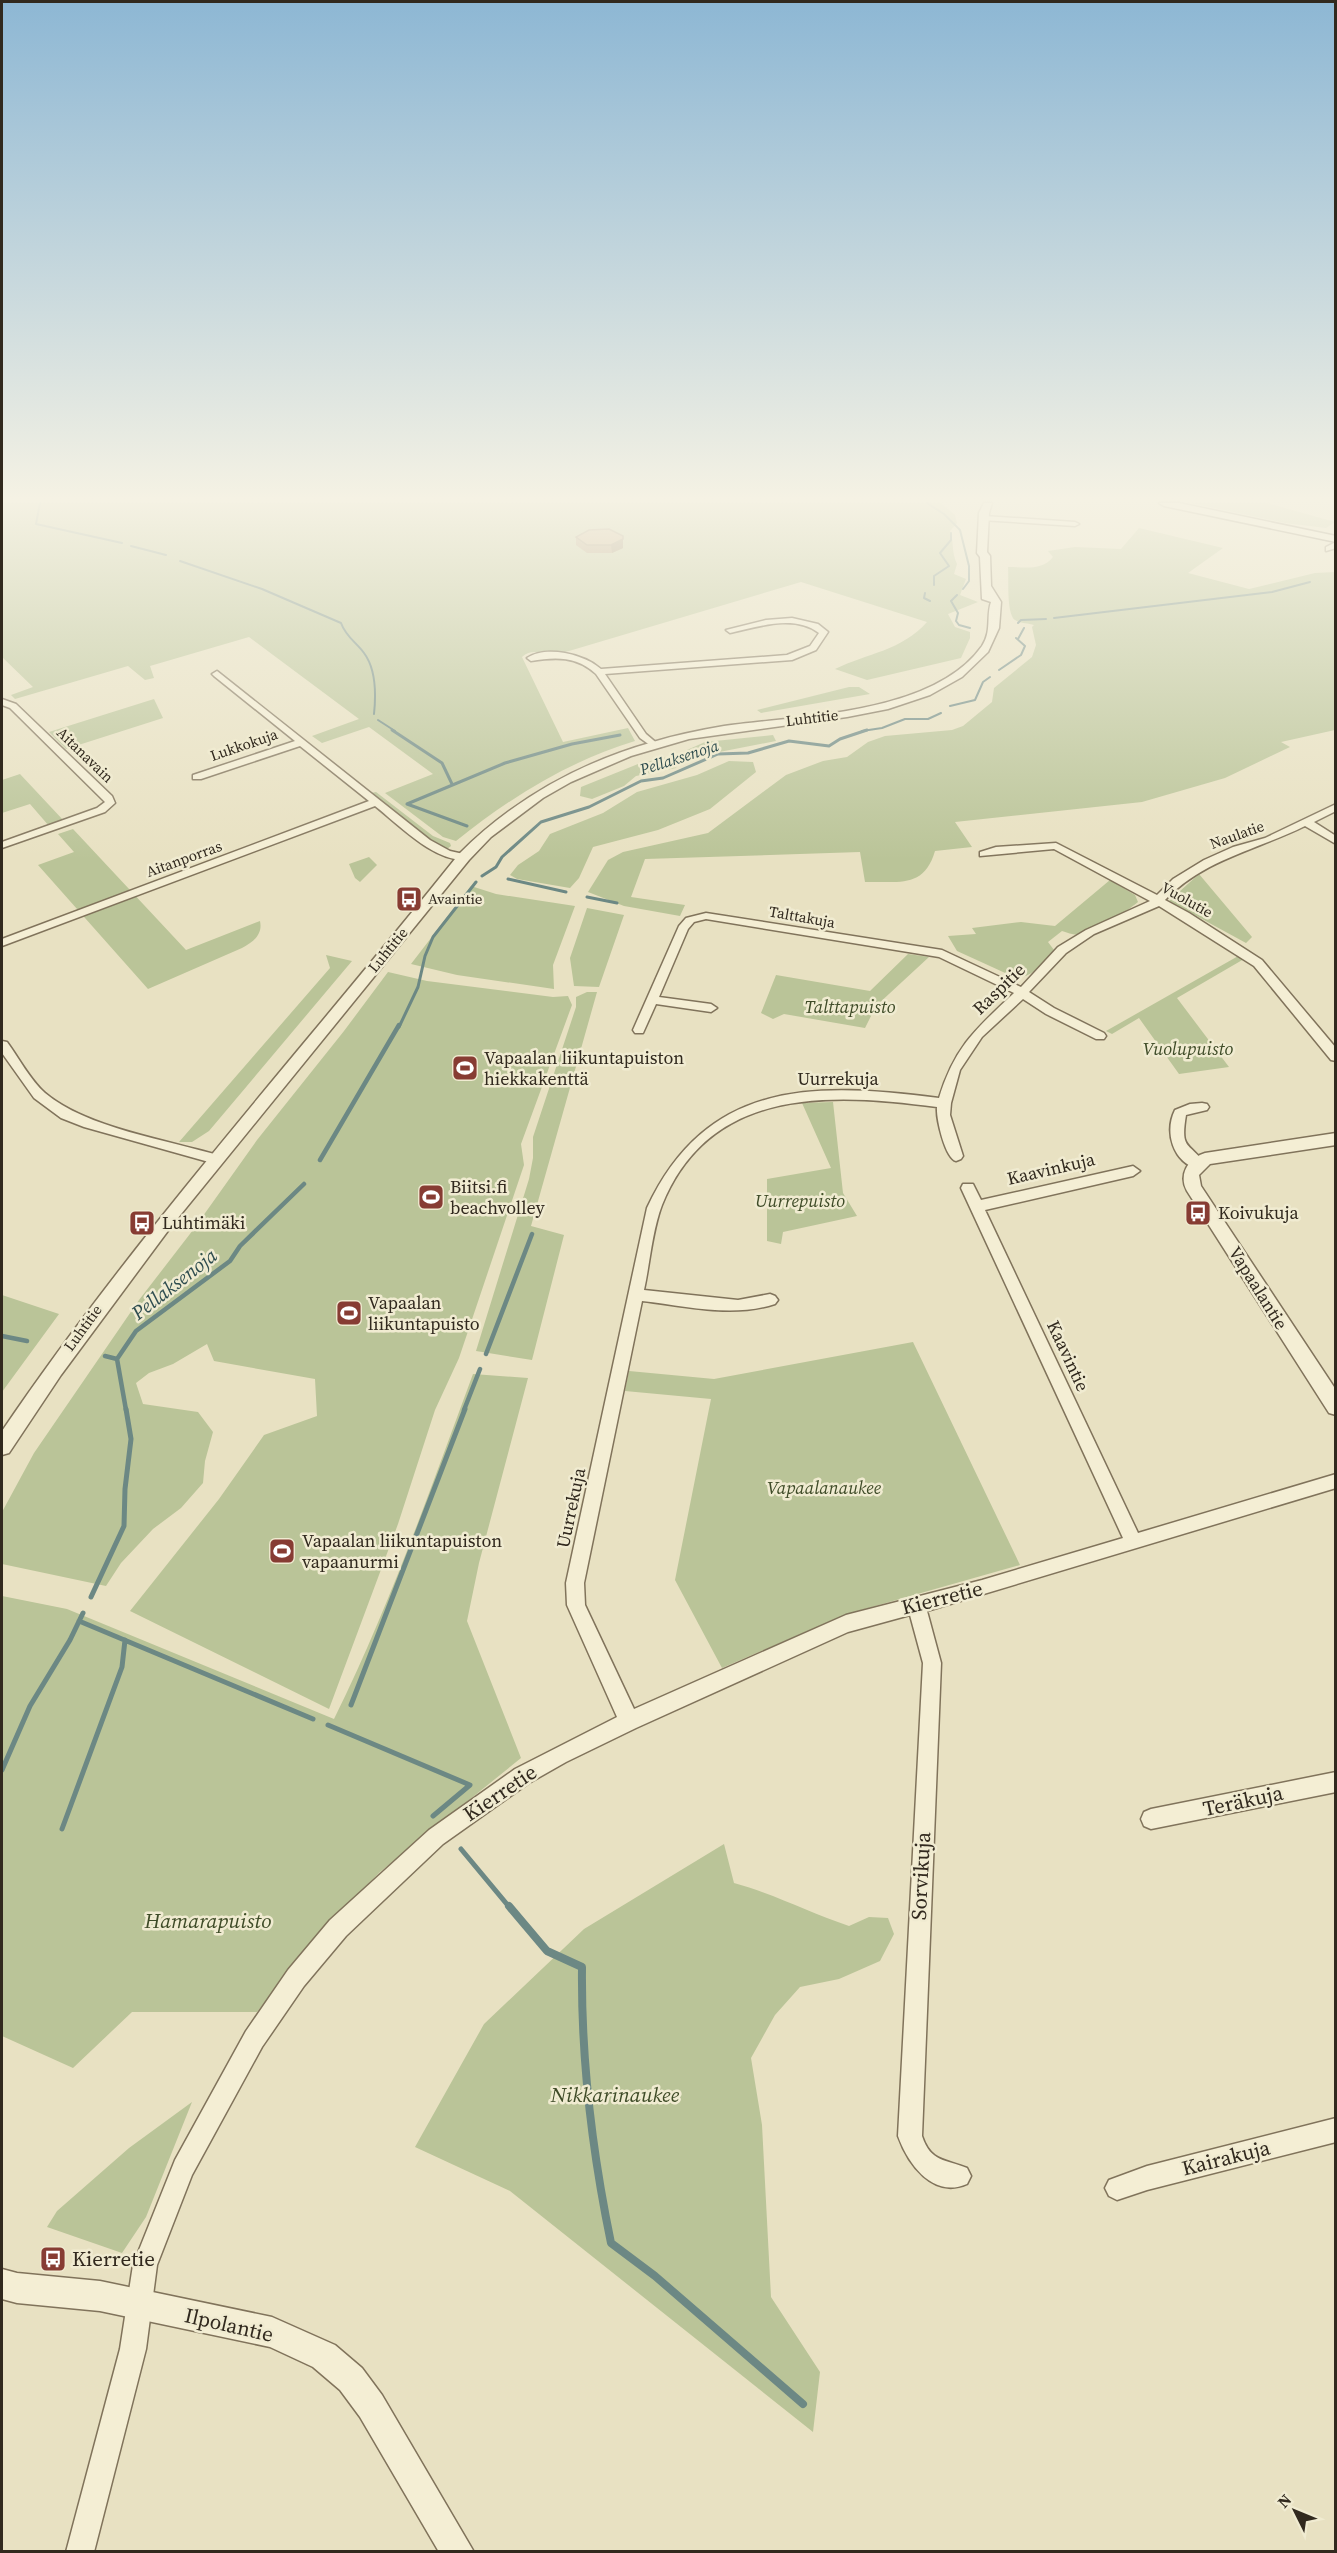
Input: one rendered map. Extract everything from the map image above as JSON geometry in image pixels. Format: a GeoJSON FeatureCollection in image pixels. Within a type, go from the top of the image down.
{"type":"FeatureCollection","features":[{"type":"Feature","properties":{"kind":"street"},"geometry":{"type":"LineString","coordinates":[[730,630],[771,622]]}},
{"type":"Feature","properties":{"kind":"street"},"geometry":{"type":"LineString","coordinates":[[599,672],[789,658],[813,648],[823,637],[823,630],[800,622]]}},
{"type":"Feature","properties":{"kind":"street","name":"Luhtitie"},"geometry":{"type":"LineString","coordinates":[[2,1447],[76,1335],[216,1159],[464,857],[496,825],[534,798],[595,766],[654,745],[735,728],[851,714],[895,703],[925,692],[961,672],[985,649],[993,633],[995,622]]}},
{"type":"Feature","properties":{"kind":"street"},"geometry":{"type":"LineString","coordinates":[[531,658],[566,655],[592,665],[643,736],[654,745]]}},
{"type":"Feature","properties":{"kind":"street"},"geometry":{"type":"LineString","coordinates":[[217,674],[426,842],[446,853],[464,857]]}},
{"type":"Feature","properties":{"kind":"street","name":"Aitanavain"},"geometry":{"type":"LineString","coordinates":[[2,702],[13,706],[110,803],[101,810],[2,845]]}},
{"type":"Feature","properties":{"kind":"street","name":"Lukkokuja"},"geometry":{"type":"LineString","coordinates":[[197,777],[302,742]]}},
{"type":"Feature","properties":{"kind":"street","name":"Aitanporras"},"geometry":{"type":"LineString","coordinates":[[2,943],[377,802]]}},
{"type":"Feature","properties":{"kind":"street","name":"Naulatie"},"geometry":{"type":"LineString","coordinates":[[1157,902],[1177,881],[1208,862],[1237,849],[1269,840],[1335,807]]}},
{"type":"Feature","properties":{"kind":"street"},"geometry":{"type":"LineString","coordinates":[[1306,822],[1335,841]]}},
{"type":"Feature","properties":{"kind":"street","name":"Vuolutie"},"geometry":{"type":"LineString","coordinates":[[984,854],[996,850],[1056,846],[1185,915],[1258,963],[1335,1057]]}},
{"type":"Feature","properties":{"kind":"street","name":"Raspitie"},"geometry":{"type":"LineString","coordinates":[[956,1156],[943,1115],[944,1103],[954,1070],[968,1046],[1071,943],[1157,902]]}},
{"type":"Feature","properties":{"kind":"street","name":"Talttakuja"},"geometry":{"type":"LineString","coordinates":[[639,1030],[683,928],[690,920],[706,916],[933,952],[988,974],[1022,992],[1050,1011],[1100,1036]]}},
{"type":"Feature","properties":{"kind":"street"},"geometry":{"type":"LineString","coordinates":[[652,1000],[711,1008]]}},
{"type":"Feature","properties":{"kind":"street"},"geometry":{"type":"LineString","coordinates":[[2,1045],[39,1095],[66,1115],[89,1124],[216,1159]]}},
{"type":"Feature","properties":{"kind":"street","name":"Uurrekuja"},"geometry":{"type":"LineString","coordinates":[[629,1721],[574,1596],[583,1540],[654,1208],[664,1183],[685,1152],[712,1130],[764,1104],[803,1095],[944,1103]]}},
{"type":"Feature","properties":{"kind":"street"},"geometry":{"type":"LineString","coordinates":[[1202,1107],[1190,1108],[1180,1113],[1177,1130],[1179,1147],[1198,1164],[1205,1159],[1335,1139]]}},
{"type":"Feature","properties":{"kind":"street","name":"Vapaalantie"},"geometry":{"type":"LineString","coordinates":[[1198,1164],[1191,1175],[1193,1187],[1335,1407]]}},
{"type":"Feature","properties":{"kind":"street","name":"Kaavinkuja"},"geometry":{"type":"LineString","coordinates":[[978,1206],[1133,1171]]}},
{"type":"Feature","properties":{"kind":"street","name":"Kaavintie"},"geometry":{"type":"LineString","coordinates":[[968,1188],[1133,1541]]}},
{"type":"Feature","properties":{"kind":"street"},"geometry":{"type":"LineString","coordinates":[[636,1295],[738,1306],[770,1300]]}},
{"type":"Feature","properties":{"kind":"street","name":"Kierretie"},"geometry":{"type":"LineString","coordinates":[[80,2552],[134,2349],[146,2265],[183,2168],[254,2039],[296,1978],[338,1928],[439,1835],[522,1776],[629,1721],[846,1624],[878,1614],[917,1606],[1335,1481]]}},
{"type":"Feature","properties":{"kind":"street","name":"Sorvikuja"},"geometry":{"type":"LineString","coordinates":[[917,1606],[932,1663],[909,2130],[918,2158],[942,2175],[959,2176]]}},
{"type":"Feature","properties":{"kind":"street","name":"Teräkuja"},"geometry":{"type":"LineString","coordinates":[[1151,1819],[1335,1782]]}},
{"type":"Feature","properties":{"kind":"street","name":"Kairakuja"},"geometry":{"type":"LineString","coordinates":[[1117,2188],[1147,2178],[1335,2130]]}},
{"type":"Feature","properties":{"kind":"street","name":"Ilpolantie"},"geometry":{"type":"LineString","coordinates":[[2,2284],[17,2288],[100,2296],[272,2332],[324,2356],[351,2379],[371,2406],[458,2552]]}},
{"type":"Feature","properties":{"kind":"green space"},"geometry":{"type":"Polygon","coordinates":[[[2,622],[666,622],[569,651],[552,654],[535,652],[522,657],[563,742],[628,728],[635,741],[586,759],[541,782],[456,841],[443,837],[385,793],[433,774],[369,727],[322,743],[312,736],[359,719],[249,637],[150,666],[154,678],[145,680],[128,666],[15,699],[11,695],[33,687],[2,657],[2,622]]]}},
{"type":"Feature","properties":{"kind":"green space"},"geometry":{"type":"Polygon","coordinates":[[[927,622],[952,622],[955,627],[970,632],[970,638],[961,658],[867,680],[835,669],[884,650],[917,632],[927,622]]]}},
{"type":"Feature","properties":{"kind":"green space"},"geometry":{"type":"Polygon","coordinates":[[[1022,622],[1335,622],[1335,730],[1281,742],[1290,747],[1225,778],[1142,802],[955,822],[972,847],[935,851],[924,872],[917,877],[899,882],[865,882],[860,852],[645,859],[631,897],[685,905],[680,916],[624,906],[588,892],[608,860],[623,852],[708,833],[786,775],[823,761],[847,757],[868,742],[885,736],[952,730],[963,726],[992,702],[994,688],[1032,657],[1036,645],[1032,627],[1034,625],[1022,622]]]}},
{"type":"Feature","properties":{"kind":"green space"},"geometry":{"type":"Polygon","coordinates":[[[849,687],[859,687],[870,694],[761,713],[757,710],[849,687]]]}},
{"type":"Feature","properties":{"kind":"green space"},"geometry":{"type":"Polygon","coordinates":[[[154,699],[163,718],[66,749],[49,732],[154,699]]]}},
{"type":"Feature","properties":{"kind":"green space"},"geometry":{"type":"Polygon","coordinates":[[[773,735],[776,741],[699,756],[691,755],[687,750],[705,742],[773,735]]]}},
{"type":"Feature","properties":{"kind":"green space"},"geometry":{"type":"Polygon","coordinates":[[[672,756],[678,760],[676,768],[636,776],[624,786],[592,799],[580,796],[581,787],[638,764],[672,756]]]}},
{"type":"Feature","properties":{"kind":"green space"},"geometry":{"type":"Polygon","coordinates":[[[729,761],[753,762],[756,772],[710,809],[658,830],[593,847],[579,878],[570,888],[517,879],[510,875],[518,865],[539,851],[550,834],[603,813],[637,792],[697,775],[729,761]]]}},
{"type":"Feature","properties":{"kind":"green space"},"geometry":{"type":"Polygon","coordinates":[[[20,774],[64,821],[49,826],[30,804],[2,813],[2,780],[20,774]]]}},
{"type":"Feature","properties":{"kind":"green space"},"geometry":{"type":"Polygon","coordinates":[[[376,792],[433,836],[450,843],[451,846],[447,849],[433,843],[371,793],[376,792]]]}},
{"type":"Feature","properties":{"kind":"green space"},"geometry":{"type":"Polygon","coordinates":[[[73,829],[186,950],[260,921],[259,934],[242,948],[148,989],[38,865],[74,852],[58,834],[73,829]]]}},
{"type":"Feature","properties":{"kind":"green space"},"geometry":{"type":"Polygon","coordinates":[[[369,857],[377,865],[360,882],[355,878],[349,864],[369,857]]]}},
{"type":"Feature","properties":{"kind":"green space"},"geometry":{"type":"Polygon","coordinates":[[[1199,874],[1252,937],[1246,943],[1169,901],[1199,874]]]}},
{"type":"Feature","properties":{"kind":"green space"},"geometry":{"type":"Polygon","coordinates":[[[1110,880],[1135,895],[1138,902],[1095,929],[1076,935],[1062,931],[1048,942],[1054,950],[1037,969],[1026,976],[1014,977],[957,951],[948,936],[976,934],[972,928],[1021,922],[1055,926],[1110,880]]]}},
{"type":"Feature","properties":{"kind":"green space"},"geometry":{"type":"Polygon","coordinates":[[[471,886],[496,894],[575,906],[553,965],[554,989],[457,975],[411,964],[471,886]]]}},
{"type":"Feature","properties":{"kind":"green space"},"geometry":{"type":"Polygon","coordinates":[[[587,908],[624,915],[599,987],[574,986],[570,958],[587,908]]]}},
{"type":"Feature","properties":{"kind":"green space","name":"Talttapuisto"},"geometry":{"type":"Polygon","coordinates":[[[908,954],[929,957],[876,1006],[865,1028],[784,1014],[773,1019],[761,1013],[776,975],[870,991],[908,954]]]}},
{"type":"Feature","properties":{"kind":"green space"},"geometry":{"type":"Polygon","coordinates":[[[326,955],[352,961],[209,1131],[192,1142],[179,1142],[330,968],[326,955]]]}},
{"type":"Feature","properties":{"kind":"green space","name":"Vuolupuisto"},"geometry":{"type":"Polygon","coordinates":[[[1240,955],[1244,959],[1177,998],[1229,1067],[1179,1074],[1139,1018],[1112,1034],[1106,1031],[1240,955]]]}},
{"type":"Feature","properties":{"kind":"green space","name":"Vapaalan liikuntapuisto"},"geometry":{"type":"Polygon","coordinates":[[[388,972],[427,981],[553,997],[568,996],[572,1005],[521,1144],[524,1165],[459,1358],[435,1410],[398,1524],[329,1709],[130,1611],[219,1499],[264,1435],[317,1416],[315,1379],[214,1361],[207,1344],[173,1364],[149,1373],[136,1383],[143,1404],[198,1412],[213,1432],[205,1461],[203,1483],[181,1508],[153,1529],[121,1563],[106,1586],[2,1564],[2,1512],[34,1453],[139,1300],[193,1230],[257,1140],[388,972]]]}},
{"type":"Feature","properties":{"kind":"green space"},"geometry":{"type":"Polygon","coordinates":[[[587,992],[597,992],[531,1226],[564,1235],[532,1360],[476,1351],[529,1179],[533,1158],[533,1137],[576,1007],[576,997],[587,992]]]}},
{"type":"Feature","properties":{"kind":"green space","name":"Uurrepuisto"},"geometry":{"type":"Polygon","coordinates":[[[833,1102],[843,1193],[857,1216],[783,1232],[781,1244],[767,1241],[767,1179],[831,1168],[802,1103],[833,1102]]]}},
{"type":"Feature","properties":{"kind":"green space"},"geometry":{"type":"Polygon","coordinates":[[[2,1295],[59,1314],[2,1392],[2,1295]]]}},
{"type":"Feature","properties":{"kind":"green space","name":"Vapaalanaukee"},"geometry":{"type":"Polygon","coordinates":[[[913,1342],[1020,1565],[847,1614],[722,1668],[675,1580],[711,1399],[625,1391],[629,1371],[714,1379],[913,1342]]]}},
{"type":"Feature","properties":{"kind":"green space","name":"Hamarapuisto"},"geometry":{"type":"Polygon","coordinates":[[[473,1374],[528,1378],[479,1563],[467,1621],[521,1758],[380,1872],[316,1937],[257,2012],[132,2012],[73,2068],[2,2036],[2,1596],[67,1609],[334,1719],[391,1592],[473,1374]]]}},
{"type":"Feature","properties":{"kind":"green space","name":"Nikkarinaukee"},"geometry":{"type":"Polygon","coordinates":[[[724,1844],[734,1883],[849,1926],[869,1917],[888,1918],[894,1934],[880,1961],[839,1979],[800,1987],[775,2015],[751,2058],[762,2125],[771,2297],[820,2372],[813,2432],[510,2191],[415,2147],[484,2024],[584,1929],[724,1844]]]}},
{"type":"Feature","properties":{"kind":"green space"},"geometry":{"type":"Polygon","coordinates":[[[192,2102],[146,2217],[122,2253],[47,2227],[57,2211],[129,2148],[192,2102]]]}},
{"type":"Feature","properties":{"kind":"waterway"},"geometry":{"type":"LineString","coordinates":[[339,622],[368,659],[375,691],[374,714]]}},
{"type":"Feature","properties":{"kind":"waterway","name":"Pellaksenoja"},"geometry":{"type":"LineString","coordinates":[[957,622],[970,628]]}},
{"type":"Feature","properties":{"kind":"waterway"},"geometry":{"type":"LineString","coordinates":[[1018,639],[1024,628]]}},
{"type":"Feature","properties":{"kind":"waterway","name":"Pellaksenoja"},"geometry":{"type":"LineString","coordinates":[[999,670],[1021,655],[1025,646],[1016,638]]}},
{"type":"Feature","properties":{"kind":"waterway","name":"Pellaksenoja"},"geometry":{"type":"LineString","coordinates":[[950,706],[975,700],[983,682],[990,677]]}},
{"type":"Feature","properties":{"kind":"waterway","name":"Pellaksenoja"},"geometry":{"type":"LineString","coordinates":[[866,730],[882,728],[905,719],[928,719],[941,713]]}},
{"type":"Feature","properties":{"kind":"waterway"},"geometry":{"type":"LineString","coordinates":[[378,720],[395,731]]}},
{"type":"Feature","properties":{"kind":"waterway"},"geometry":{"type":"LineString","coordinates":[[392,730],[442,763],[452,784]]}},
{"type":"Feature","properties":{"kind":"waterway","name":"Pellaksenoja"},"geometry":{"type":"LineString","coordinates":[[482,876],[496,867],[502,857],[541,822],[589,807],[641,781],[663,778],[718,754],[748,753],[789,741],[829,746],[840,739],[866,730]]}},
{"type":"Feature","properties":{"kind":"waterway"},"geometry":{"type":"LineString","coordinates":[[467,826],[407,804],[505,763],[572,744],[620,735]]}},
{"type":"Feature","properties":{"kind":"waterway"},"geometry":{"type":"LineString","coordinates":[[508,879],[566,892]]}},
{"type":"Feature","properties":{"kind":"waterway","name":"Pellaksenoja"},"geometry":{"type":"LineString","coordinates":[[399,1027],[418,987],[425,956],[433,937],[476,882]]}},
{"type":"Feature","properties":{"kind":"waterway"},"geometry":{"type":"LineString","coordinates":[[587,897],[617,903]]}},
{"type":"Feature","properties":{"kind":"waterway","name":"Pellaksenoja"},"geometry":{"type":"LineString","coordinates":[[320,1160],[399,1025]]}},
{"type":"Feature","properties":{"kind":"waterway","name":"Pellaksenoja"},"geometry":{"type":"LineString","coordinates":[[117,1359],[136,1331],[230,1261],[240,1246],[304,1184]]}},
{"type":"Feature","properties":{"kind":"waterway"},"geometry":{"type":"LineString","coordinates":[[486,1354],[532,1234]]}},
{"type":"Feature","properties":{"kind":"waterway"},"geometry":{"type":"LineString","coordinates":[[2,1336],[27,1341]]}},
{"type":"Feature","properties":{"kind":"waterway"},"geometry":{"type":"LineString","coordinates":[[105,1356],[117,1359]]}},
{"type":"Feature","properties":{"kind":"waterway"},"geometry":{"type":"LineString","coordinates":[[117,1359],[126,1410]]}},
{"type":"Feature","properties":{"kind":"waterway"},"geometry":{"type":"LineString","coordinates":[[464,1410],[480,1369]]}},
{"type":"Feature","properties":{"kind":"waterway"},"geometry":{"type":"LineString","coordinates":[[91,1597],[124,1526],[125,1489],[131,1439],[126,1409]]}},
{"type":"Feature","properties":{"kind":"waterway"},"geometry":{"type":"LineString","coordinates":[[351,1705],[465,1409]]}},
{"type":"Feature","properties":{"kind":"waterway"},"geometry":{"type":"LineString","coordinates":[[79,1621],[83,1613]]}},
{"type":"Feature","properties":{"kind":"waterway"},"geometry":{"type":"LineString","coordinates":[[2,1770],[30,1706],[79,1621]]}},
{"type":"Feature","properties":{"kind":"waterway"},"geometry":{"type":"LineString","coordinates":[[79,1621],[125,1640]]}},
{"type":"Feature","properties":{"kind":"waterway"},"geometry":{"type":"LineString","coordinates":[[62,1829],[122,1667],[125,1640]]}},
{"type":"Feature","properties":{"kind":"waterway"},"geometry":{"type":"LineString","coordinates":[[125,1640],[313,1719]]}},
{"type":"Feature","properties":{"kind":"waterway"},"geometry":{"type":"LineString","coordinates":[[328,1725],[470,1785],[433,1816]]}},
{"type":"Feature","properties":{"kind":"waterway"},"geometry":{"type":"LineString","coordinates":[[461,1849],[510,1908]]}},
{"type":"Feature","properties":{"kind":"waterway"},"geometry":{"type":"LineString","coordinates":[[509,1906],[547,1951],[582,1967],[583,2037],[589,2106],[598,2174],[611,2243],[655,2276],[803,2404]]}},
{"type":"Feature","properties":{"kind":"place","name":"Avaintie"},"geometry":{"type":"Point","coordinates":[409,899]}},
{"type":"Feature","properties":{"kind":"place","name":"Vapaalan liikuntapuiston hiekkakenttä"},"geometry":{"type":"Point","coordinates":[465,1068]}},
{"type":"Feature","properties":{"kind":"place","name":"Biitsi.fi beachvolley"},"geometry":{"type":"Point","coordinates":[431,1197]}},
{"type":"Feature","properties":{"kind":"place","name":"Koivukuja"},"geometry":{"type":"Point","coordinates":[1198,1213]}},
{"type":"Feature","properties":{"kind":"place","name":"Luhtimäki"},"geometry":{"type":"Point","coordinates":[142,1223]}},
{"type":"Feature","properties":{"kind":"place","name":"Vapaalan liikuntapuisto"},"geometry":{"type":"Point","coordinates":[349,1313]}},
{"type":"Feature","properties":{"kind":"place","name":"Vapaalan liikuntapuiston vapaanurmi"},"geometry":{"type":"Point","coordinates":[282,1551]}},
{"type":"Feature","properties":{"kind":"place","name":"Kierretie"},"geometry":{"type":"Point","coordinates":[53,2259]}}]}
